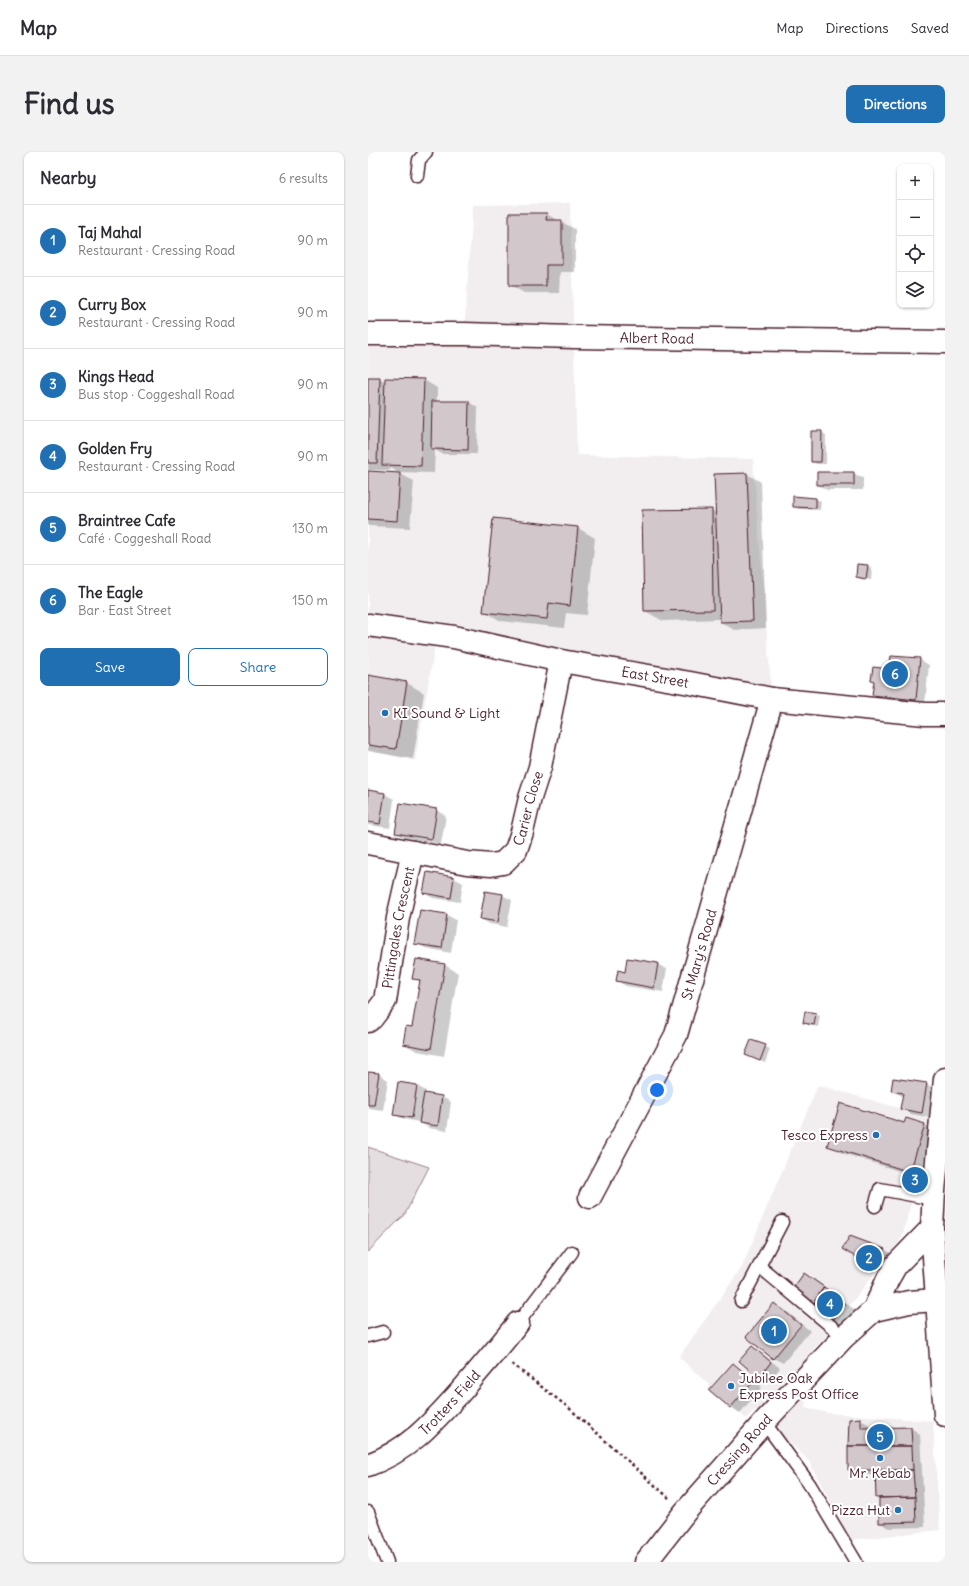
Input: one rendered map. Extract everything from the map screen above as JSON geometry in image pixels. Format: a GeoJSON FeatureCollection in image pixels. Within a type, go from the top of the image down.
{"type":"FeatureCollection","features":[{"type":"Feature","properties":{"kind":"street","name":"Albert Road"},"geometry":{"type":"LineString","coordinates":[[368,334],[464,334],[945,342]]}},
{"type":"Feature","properties":{"kind":"street","name":"East Street"},"geometry":{"type":"LineString","coordinates":[[368,625],[454,638],[562,661],[772,699],[925,714],[945,714]]}},
{"type":"Feature","properties":{"kind":"street","name":"Carier Close"},"geometry":{"type":"LineString","coordinates":[[368,843],[467,863],[491,865],[503,863],[516,850],[522,832],[530,798],[540,766],[562,661]]}},
{"type":"Feature","properties":{"kind":"street","name":"St Mary's Road"},"geometry":{"type":"LineString","coordinates":[[590,1197],[676,1035],[772,699]]}},
{"type":"Feature","properties":{"kind":"street","name":"Pittingales Crescent"},"geometry":{"type":"LineString","coordinates":[[368,1021],[385,1001],[398,918],[413,852]]}},
{"type":"Feature","properties":{"kind":"street"},"geometry":{"type":"LineString","coordinates":[[945,1089],[937,1193],[932,1228],[945,1416]]}},
{"type":"Feature","properties":{"kind":"street","name":"Cressing Road"},"geometry":{"type":"LineString","coordinates":[[646,1562],[685,1512],[764,1422],[844,1337],[874,1310],[888,1279],[896,1266],[932,1228]]}},
{"type":"Feature","properties":{"kind":"street","name":"Cressing Road"},"geometry":{"type":"LineString","coordinates":[[874,1310],[908,1302],[936,1300]]}},
{"type":"Feature","properties":{"kind":"street","name":"Trotters Field"},"geometry":{"type":"LineString","coordinates":[[368,1465],[410,1444],[433,1423],[518,1324]]}},
{"type":"Feature","properties":{"kind":"lane"},"geometry":{"type":"LineString","coordinates":[[417,176],[419,160],[426,152]]}},
{"type":"Feature","properties":{"kind":"lane"},"geometry":{"type":"LineString","coordinates":[[875,1206],[880,1189],[937,1193]]}},
{"type":"Feature","properties":{"kind":"lane"},"geometry":{"type":"LineString","coordinates":[[741,1301],[782,1222]]}},
{"type":"Feature","properties":{"kind":"lane"},"geometry":{"type":"LineString","coordinates":[[518,1324],[572,1252]]}},
{"type":"Feature","properties":{"kind":"lane"},"geometry":{"type":"LineString","coordinates":[[759,1266],[844,1337]]}},
{"type":"Feature","properties":{"kind":"lane"},"geometry":{"type":"LineString","coordinates":[[368,1336],[383,1332]]}},
{"type":"Feature","properties":{"kind":"lane"},"geometry":{"type":"LineString","coordinates":[[764,1422],[810,1485],[856,1562]]}},
{"type":"Feature","properties":{"kind":"lane"},"geometry":{"type":"LineString","coordinates":[[368,1512],[387,1562]]}},
{"type":"Feature","properties":{"kind":"path"},"geometry":{"type":"LineString","coordinates":[[496,1351],[569,1408],[685,1512]]}},
{"type":"Feature","properties":{"kind":"shaded area"},"geometry":{"type":"Polygon","coordinates":[[[570,203],[577,455],[753,459],[772,699],[435,645],[415,761],[368,750],[368,331],[464,333],[473,205],[570,203]]]}},
{"type":"Feature","properties":{"kind":"shaded area"},"geometry":{"type":"Polygon","coordinates":[[[818,1085],[934,1118],[902,1238],[823,1340],[814,1348],[805,1408],[829,1413],[933,1421],[940,1530],[851,1540],[808,1460],[755,1410],[746,1419],[679,1357],[742,1267],[818,1085]]]}},
{"type":"Feature","properties":{"kind":"shaded area"},"geometry":{"type":"Polygon","coordinates":[[[368,1147],[429,1167],[404,1216],[368,1252],[368,1147]]]}},
{"type":"Feature","properties":{"kind":"building"},"geometry":{"type":"Polygon","coordinates":[[[509,213],[547,213],[546,220],[562,220],[562,265],[546,265],[546,286],[509,286],[509,213]]]}},
{"type":"Feature","properties":{"kind":"building"},"geometry":{"type":"Polygon","coordinates":[[[368,377],[380,377],[377,463],[368,463],[368,377]]]}},
{"type":"Feature","properties":{"kind":"building"},"geometry":{"type":"Polygon","coordinates":[[[385,378],[424,379],[421,466],[382,465],[385,378]]]}},
{"type":"Feature","properties":{"kind":"building"},"geometry":{"type":"Polygon","coordinates":[[[432,401],[469,401],[468,450],[431,449],[432,401]]]}},
{"type":"Feature","properties":{"kind":"building"},"geometry":{"type":"Polygon","coordinates":[[[811,431],[822,431],[821,462],[811,462],[811,431]]]}},
{"type":"Feature","properties":{"kind":"building"},"geometry":{"type":"Polygon","coordinates":[[[368,471],[400,473],[397,521],[368,519],[368,471]]]}},
{"type":"Feature","properties":{"kind":"building"},"geometry":{"type":"Polygon","coordinates":[[[817,472],[854,472],[854,485],[817,485],[817,472]]]}},
{"type":"Feature","properties":{"kind":"building"},"geometry":{"type":"Polygon","coordinates":[[[747,473],[753,621],[720,622],[714,474],[747,473]]]}},
{"type":"Feature","properties":{"kind":"building"},"geometry":{"type":"Polygon","coordinates":[[[793,496],[816,498],[816,508],[793,507],[793,496]]]}},
{"type":"Feature","properties":{"kind":"building"},"geometry":{"type":"Polygon","coordinates":[[[712,509],[713,610],[644,611],[642,510],[712,509]]]}},
{"type":"Feature","properties":{"kind":"building"},"geometry":{"type":"Polygon","coordinates":[[[493,518],[578,527],[570,606],[549,603],[547,619],[483,612],[493,518]]]}},
{"type":"Feature","properties":{"kind":"building"},"geometry":{"type":"Polygon","coordinates":[[[857,564],[868,565],[866,579],[856,577],[857,564]]]}},
{"type":"Feature","properties":{"kind":"building"},"geometry":{"type":"Polygon","coordinates":[[[891,656],[920,658],[916,700],[872,695],[874,681],[871,680],[873,667],[889,669],[891,656]]]}},
{"type":"Feature","properties":{"kind":"building","name":"KI Sound & Light"},"geometry":{"type":"Polygon","coordinates":[[[368,675],[407,682],[396,749],[368,745],[368,675]]]}},
{"type":"Feature","properties":{"kind":"building"},"geometry":{"type":"Polygon","coordinates":[[[368,790],[385,793],[380,824],[368,822],[368,790]]]}},
{"type":"Feature","properties":{"kind":"building"},"geometry":{"type":"Polygon","coordinates":[[[400,803],[437,809],[432,839],[395,833],[400,803]]]}},
{"type":"Feature","properties":{"kind":"building"},"geometry":{"type":"Polygon","coordinates":[[[427,872],[454,877],[451,898],[423,893],[427,872]]]}},
{"type":"Feature","properties":{"kind":"building"},"geometry":{"type":"Polygon","coordinates":[[[485,891],[503,894],[498,922],[480,919],[485,891]]]}},
{"type":"Feature","properties":{"kind":"building"},"geometry":{"type":"Polygon","coordinates":[[[420,910],[447,914],[442,948],[414,944],[420,910]]]}},
{"type":"Feature","properties":{"kind":"building"},"geometry":{"type":"Polygon","coordinates":[[[627,958],[658,963],[654,988],[616,981],[618,970],[625,972],[627,958]]]}},
{"type":"Feature","properties":{"kind":"building"},"geometry":{"type":"Polygon","coordinates":[[[416,959],[445,964],[431,1049],[403,1044],[406,1026],[412,1027],[420,980],[412,979],[416,959]]]}},
{"type":"Feature","properties":{"kind":"building"},"geometry":{"type":"Polygon","coordinates":[[[805,1011],[816,1013],[814,1025],[803,1023],[805,1011]]]}},
{"type":"Feature","properties":{"kind":"building"},"geometry":{"type":"Polygon","coordinates":[[[751,1040],[766,1045],[760,1061],[745,1055],[751,1040]]]}},
{"type":"Feature","properties":{"kind":"building"},"geometry":{"type":"Polygon","coordinates":[[[368,1072],[379,1073],[374,1105],[368,1105],[368,1072]]]}},
{"type":"Feature","properties":{"kind":"building"},"geometry":{"type":"Polygon","coordinates":[[[893,1078],[927,1083],[922,1113],[900,1109],[903,1093],[891,1091],[893,1078]]]}},
{"type":"Feature","properties":{"kind":"building"},"geometry":{"type":"Polygon","coordinates":[[[398,1082],[417,1085],[412,1118],[393,1115],[398,1082]]]}},
{"type":"Feature","properties":{"kind":"building"},"geometry":{"type":"Polygon","coordinates":[[[424,1093],[442,1096],[438,1126],[419,1123],[424,1093]]]}},
{"type":"Feature","properties":{"kind":"building","name":"Tesco Express"},"geometry":{"type":"Polygon","coordinates":[[[840,1103],[904,1123],[906,1118],[925,1124],[910,1172],[827,1146],[840,1103]]]}},
{"type":"Feature","properties":{"kind":"building"},"geometry":{"type":"Polygon","coordinates":[[[850,1236],[885,1249],[874,1268],[842,1249],[850,1236]]]}},
{"type":"Feature","properties":{"kind":"building"},"geometry":{"type":"Polygon","coordinates":[[[804,1273],[824,1287],[813,1304],[794,1287],[804,1273]]]}},
{"type":"Feature","properties":{"kind":"building"},"geometry":{"type":"Polygon","coordinates":[[[824,1287],[846,1304],[832,1321],[813,1304],[824,1287]]]}},
{"type":"Feature","properties":{"kind":"building"},"geometry":{"type":"Polygon","coordinates":[[[774,1303],[801,1325],[773,1359],[746,1337],[774,1303]]]}},
{"type":"Feature","properties":{"kind":"building"},"geometry":{"type":"Polygon","coordinates":[[[752,1346],[771,1362],[759,1378],[739,1361],[752,1346]]]}},
{"type":"Feature","properties":{"kind":"building","name":"Jubilee Oak Express Post Office"},"geometry":{"type":"Polygon","coordinates":[[[733,1363],[754,1381],[730,1408],[709,1390],[733,1363]]]}},
{"type":"Feature","properties":{"kind":"building"},"geometry":{"type":"Polygon","coordinates":[[[861,1418],[861,1428],[911,1427],[912,1446],[848,1446],[849,1419],[861,1418]]]}},
{"type":"Feature","properties":{"kind":"building","name":"Mr. Kebab"},"geometry":{"type":"Polygon","coordinates":[[[848,1446],[912,1446],[913,1470],[848,1470],[848,1446]]]}},
{"type":"Feature","properties":{"kind":"building"},"geometry":{"type":"Polygon","coordinates":[[[875,1470],[913,1470],[915,1497],[876,1498],[875,1470]]]}},
{"type":"Feature","properties":{"kind":"building","name":"Pizza Hut"},"geometry":{"type":"Polygon","coordinates":[[[915,1497],[916,1522],[879,1523],[879,1498],[915,1497]]]}},
{"type":"Feature","properties":{"kind":"place","name":"The Eagle"},"geometry":{"type":"Point","coordinates":[895,674]}},
{"type":"Feature","properties":{"kind":"place","name":"KI Sound & Light"},"geometry":{"type":"Point","coordinates":[385,713]}},
{"type":"Feature","properties":{"kind":"place","name":"Tesco Express"},"geometry":{"type":"Point","coordinates":[876,1135]}},
{"type":"Feature","properties":{"kind":"place","name":"Kings Head"},"geometry":{"type":"Point","coordinates":[915,1180]}},
{"type":"Feature","properties":{"kind":"place","name":"Curry Box"},"geometry":{"type":"Point","coordinates":[869,1258]}},
{"type":"Feature","properties":{"kind":"place","name":"Golden Fry"},"geometry":{"type":"Point","coordinates":[830,1304]}},
{"type":"Feature","properties":{"kind":"place","name":"Taj Mahal"},"geometry":{"type":"Point","coordinates":[774,1331]}},
{"type":"Feature","properties":{"kind":"place","name":"Jubilee Oak Express Post Office"},"geometry":{"type":"Point","coordinates":[731,1386]}},
{"type":"Feature","properties":{"kind":"place","name":"Braintree Cafe"},"geometry":{"type":"Point","coordinates":[880,1437]}},
{"type":"Feature","properties":{"kind":"place","name":"Mr. Kebab"},"geometry":{"type":"Point","coordinates":[880,1458]}},
{"type":"Feature","properties":{"kind":"place","name":"Pizza Hut"},"geometry":{"type":"Point","coordinates":[898,1510]}}]}
